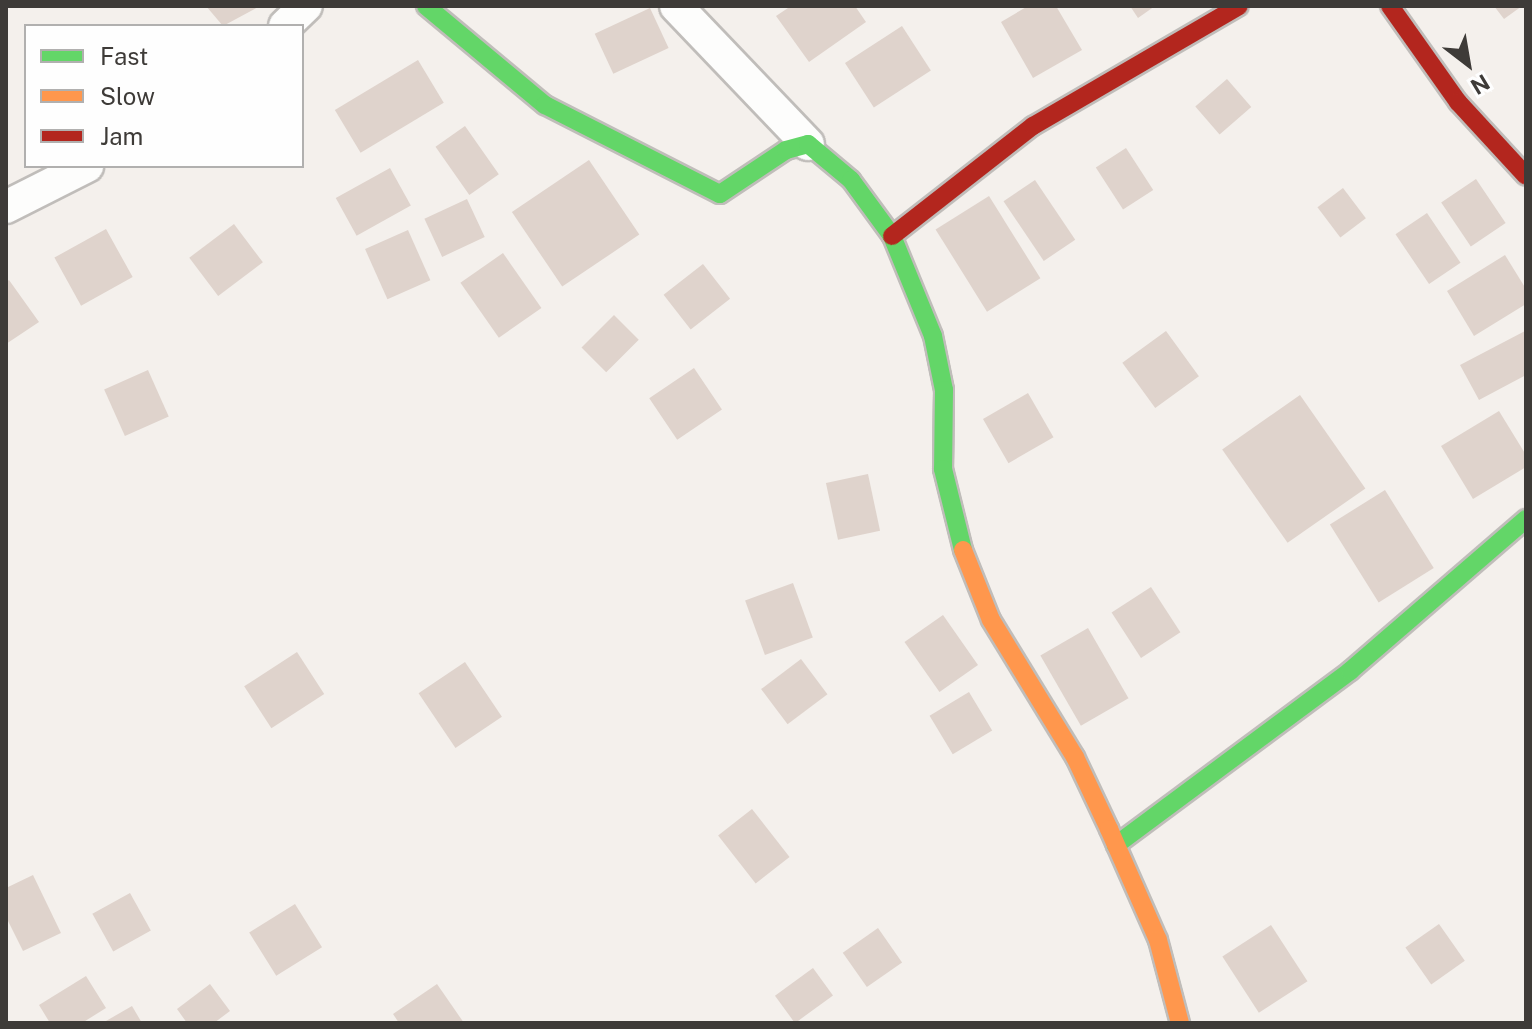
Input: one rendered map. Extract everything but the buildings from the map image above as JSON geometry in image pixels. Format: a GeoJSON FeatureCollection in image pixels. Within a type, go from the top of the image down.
{"type":"FeatureCollection","features":[{"type":"Feature","properties":{"kind":"street"},"geometry":{"type":"LineString","coordinates":[[287,24],[306,6]]}},
{"type":"Feature","properties":{"kind":"street"},"geometry":{"type":"LineString","coordinates":[[426,6],[545,105],[720,194],[786,150],[808,144]]}},
{"type":"Feature","properties":{"kind":"street"},"geometry":{"type":"LineString","coordinates":[[676,6],[808,144],[851,180],[892,236],[933,336],[944,390],[943,469],[956,532],[991,620],[1075,757],[1116,845],[1158,940],[1180,1023]]}},
{"type":"Feature","properties":{"kind":"street"},"geometry":{"type":"LineString","coordinates":[[892,236],[1033,126],[1239,6]]}},
{"type":"Feature","properties":{"kind":"street"},"geometry":{"type":"LineString","coordinates":[[1390,6],[1458,102],[1526,176]]}},
{"type":"Feature","properties":{"kind":"street"},"geometry":{"type":"LineString","coordinates":[[6,207],[83,168]]}},
{"type":"Feature","properties":{"kind":"street"},"geometry":{"type":"LineString","coordinates":[[1116,845],[1350,671],[1526,519]]}},
{"type":"Feature","properties":{"kind":"traffic: fast"},"geometry":{"type":"LineString","coordinates":[[426,6],[545,105],[720,194],[786,150],[808,144],[851,180],[892,236],[933,336],[944,390],[943,469],[963,550]]}},
{"type":"Feature","properties":{"kind":"traffic: fast"},"geometry":{"type":"LineString","coordinates":[[1116,845],[1350,671],[1526,519]]}},
{"type":"Feature","properties":{"kind":"traffic: slow"},"geometry":{"type":"LineString","coordinates":[[963,550],[991,620],[1075,757],[1109,829],[1158,940],[1180,1023]]}},
{"type":"Feature","properties":{"kind":"traffic: jam"},"geometry":{"type":"LineString","coordinates":[[892,236],[1033,126],[1239,6]]}},
{"type":"Feature","properties":{"kind":"traffic: jam"},"geometry":{"type":"LineString","coordinates":[[1390,6],[1458,102],[1526,176]]}}]}
